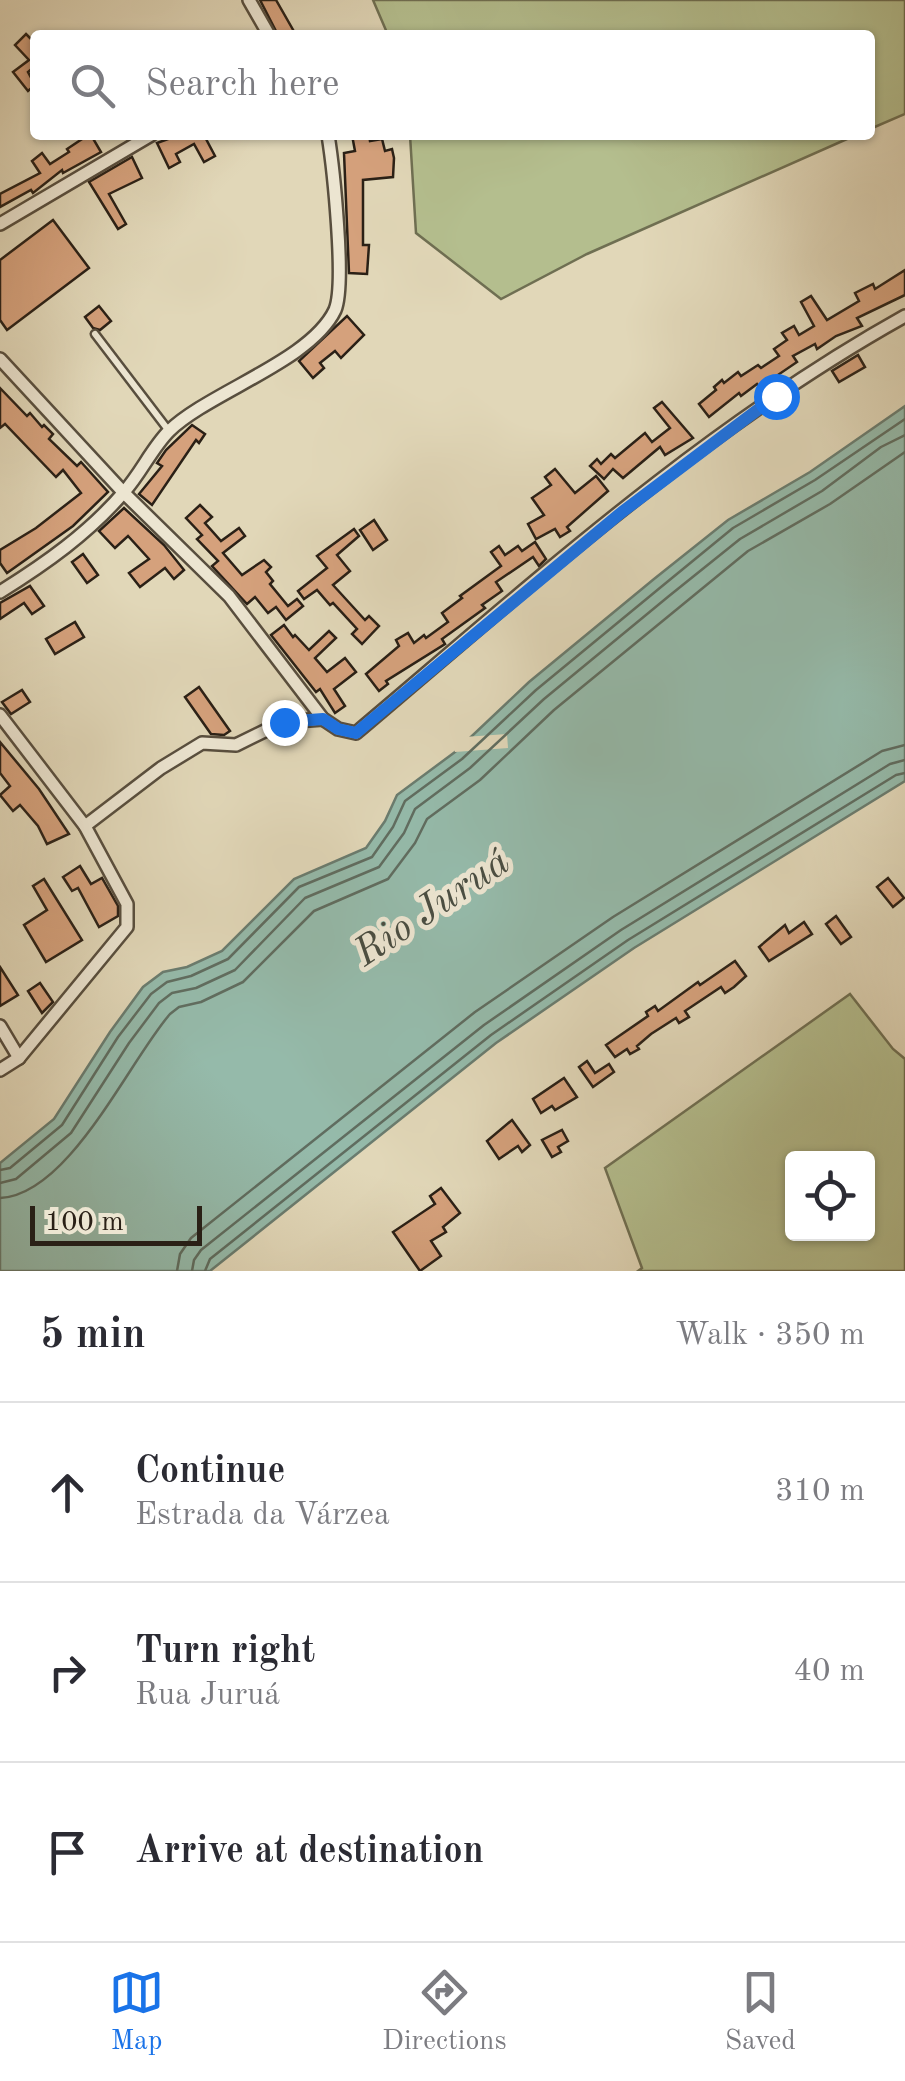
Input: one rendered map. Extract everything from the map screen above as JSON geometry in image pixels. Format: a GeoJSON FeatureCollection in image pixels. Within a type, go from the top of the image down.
{"type":"FeatureCollection","features":[{"type":"Feature","properties":{"kind":"street"},"geometry":{"type":"LineString","coordinates":[[249,0],[265,30]]}},
{"type":"Feature","properties":{"kind":"street"},"geometry":{"type":"LineString","coordinates":[[0,224],[143,140]]}},
{"type":"Feature","properties":{"kind":"street"},"geometry":{"type":"LineString","coordinates":[[0,592],[54,559],[124,493],[170,430],[259,375],[315,334],[336,308],[335,182],[329,140]]}},
{"type":"Feature","properties":{"kind":"street"},"geometry":{"type":"LineString","coordinates":[[0,358],[124,493],[230,596],[323,719],[338,729],[356,733],[622,512],[776,396],[905,316]]}},
{"type":"Feature","properties":{"kind":"street"},"geometry":{"type":"LineString","coordinates":[[0,716],[85,826],[127,904],[127,927],[19,1058],[0,1070]]}},
{"type":"Feature","properties":{"kind":"street"},"geometry":{"type":"LineString","coordinates":[[85,826],[160,768],[202,744],[236,746],[284,722],[323,719]]}},
{"type":"Feature","properties":{"kind":"street"},"geometry":{"type":"LineString","coordinates":[[0,1026],[19,1058]]}},
{"type":"Feature","properties":{"kind":"lane"},"geometry":{"type":"LineString","coordinates":[[95,334],[170,430]]}},
{"type":"Feature","properties":{"kind":"shaded area"},"geometry":{"type":"Polygon","coordinates":[[[373,0],[905,0],[905,114],[875,127],[875,30],[386,30],[373,0]]]}},
{"type":"Feature","properties":{"kind":"shaded area"},"geometry":{"type":"Polygon","coordinates":[[[410,140],[845,140],[587,254],[501,299],[416,233],[410,140]]]}},
{"type":"Feature","properties":{"kind":"shaded area"},"geometry":{"type":"Polygon","coordinates":[[[850,994],[905,1059],[905,1271],[638,1271],[642,1268],[605,1168],[850,994]]]}},
{"type":"Feature","properties":{"kind":"water","name":"Rio Juruá"},"geometry":{"type":"Polygon","coordinates":[[[905,406],[905,781],[634,948],[496,1043],[210,1271],[0,1271],[0,1163],[54,1119],[143,987],[163,972],[187,967],[222,951],[294,879],[366,848],[397,795],[455,752],[529,682],[654,579],[728,520],[810,472],[905,406]]]}},
{"type":"Feature","properties":{"kind":"pier"},"geometry":{"type":"Polygon","coordinates":[[[507,734],[508,748],[455,752],[453,747],[464,737],[507,734]]]}},
{"type":"Feature","properties":{"kind":"building"},"geometry":{"type":"Polygon","coordinates":[[[260,0],[276,0],[293,30],[275,30],[260,0]]]}},
{"type":"Feature","properties":{"kind":"building"},"geometry":{"type":"Polygon","coordinates":[[[26,34],[30,38],[28,91],[13,72],[29,60],[15,45],[26,34]]]}},
{"type":"Feature","properties":{"kind":"building"},"geometry":{"type":"Polygon","coordinates":[[[80,140],[94,140],[101,152],[63,173],[62,170],[33,193],[31,190],[0,207],[0,194],[40,173],[32,161],[42,153],[50,164],[69,152],[67,149],[80,140]]]}},
{"type":"Feature","properties":{"kind":"building"},"geometry":{"type":"Polygon","coordinates":[[[207,140],[215,156],[204,162],[194,144],[176,154],[180,162],[169,168],[157,143],[207,140]]]}},
{"type":"Feature","properties":{"kind":"building"},"geometry":{"type":"Polygon","coordinates":[[[353,140],[382,140],[385,151],[392,149],[394,158],[393,177],[363,180],[363,245],[369,245],[367,274],[349,273],[344,153],[355,151],[353,140]]]}},
{"type":"Feature","properties":{"kind":"building"},"geometry":{"type":"Polygon","coordinates":[[[132,157],[142,178],[109,194],[126,224],[118,229],[89,182],[132,157]]]}},
{"type":"Feature","properties":{"kind":"building"},"geometry":{"type":"Polygon","coordinates":[[[53,220],[89,268],[7,330],[0,320],[0,260],[53,220]]]}},
{"type":"Feature","properties":{"kind":"building"},"geometry":{"type":"Polygon","coordinates":[[[905,270],[905,295],[857,318],[862,326],[817,349],[815,344],[793,356],[797,362],[769,381],[771,384],[762,390],[757,384],[741,396],[739,393],[709,417],[699,404],[722,380],[724,383],[738,372],[741,376],[758,365],[761,368],[779,356],[774,349],[787,340],[782,333],[794,326],[799,335],[814,326],[801,302],[811,296],[827,320],[859,301],[855,293],[873,284],[875,289],[905,270]]]}},
{"type":"Feature","properties":{"kind":"building"},"geometry":{"type":"Polygon","coordinates":[[[99,306],[111,321],[100,330],[93,328],[85,317],[99,306]]]}},
{"type":"Feature","properties":{"kind":"building"},"geometry":{"type":"Polygon","coordinates":[[[347,316],[364,335],[341,358],[335,351],[320,363],[324,368],[313,378],[299,361],[347,316]]]}},
{"type":"Feature","properties":{"kind":"building"},"geometry":{"type":"Polygon","coordinates":[[[858,355],[865,367],[839,382],[832,371],[858,355]]]}},
{"type":"Feature","properties":{"kind":"building"},"geometry":{"type":"Polygon","coordinates":[[[0,388],[27,416],[30,413],[44,425],[53,434],[49,439],[77,466],[81,462],[108,492],[73,526],[7,573],[0,563],[0,550],[81,493],[63,470],[56,477],[5,424],[0,428],[0,388]]]}},
{"type":"Feature","properties":{"kind":"building"},"geometry":{"type":"Polygon","coordinates":[[[662,402],[693,438],[665,455],[660,447],[623,478],[613,469],[604,479],[590,466],[597,459],[601,464],[611,454],[615,458],[645,433],[652,442],[670,428],[654,408],[662,402]]]}},
{"type":"Feature","properties":{"kind":"building"},"geometry":{"type":"Polygon","coordinates":[[[192,425],[205,434],[199,443],[196,440],[152,505],[139,494],[162,466],[157,463],[166,450],[192,425]]]}},
{"type":"Feature","properties":{"kind":"building"},"geometry":{"type":"Polygon","coordinates":[[[555,469],[575,493],[596,476],[608,491],[567,527],[570,531],[560,537],[555,529],[536,539],[528,524],[544,515],[532,498],[551,485],[545,477],[555,469]]]}},
{"type":"Feature","properties":{"kind":"building"},"geometry":{"type":"Polygon","coordinates":[[[200,505],[212,517],[205,523],[221,541],[239,528],[245,536],[223,553],[242,575],[264,560],[271,567],[266,572],[273,581],[270,584],[288,606],[297,599],[303,606],[286,620],[276,607],[268,613],[255,597],[247,604],[212,566],[218,561],[197,539],[202,535],[186,518],[200,505]]]}},
{"type":"Feature","properties":{"kind":"building"},"geometry":{"type":"Polygon","coordinates":[[[124,508],[164,545],[184,570],[174,579],[165,568],[140,587],[129,573],[149,559],[128,536],[115,548],[99,531],[124,508]]]}},
{"type":"Feature","properties":{"kind":"building"},"geometry":{"type":"Polygon","coordinates":[[[374,520],[387,540],[373,550],[360,530],[374,520]]]}},
{"type":"Feature","properties":{"kind":"building"},"geometry":{"type":"Polygon","coordinates":[[[354,529],[359,536],[337,555],[350,571],[333,585],[365,620],[369,616],[379,626],[362,644],[352,634],[357,629],[333,603],[330,605],[317,590],[304,599],[298,591],[327,568],[317,556],[354,529]]]}},
{"type":"Feature","properties":{"kind":"building"},"geometry":{"type":"Polygon","coordinates":[[[535,542],[546,559],[539,566],[533,557],[496,582],[502,591],[482,605],[485,608],[442,639],[445,644],[386,681],[388,684],[379,691],[366,674],[399,646],[396,640],[408,633],[414,643],[448,622],[442,613],[501,566],[491,552],[499,546],[505,555],[518,546],[522,551],[535,542]]]}},
{"type":"Feature","properties":{"kind":"building"},"geometry":{"type":"Polygon","coordinates":[[[83,554],[98,575],[87,583],[72,562],[83,554]]]}},
{"type":"Feature","properties":{"kind":"building"},"geometry":{"type":"Polygon","coordinates":[[[30,586],[44,606],[32,614],[24,603],[0,619],[0,603],[30,586]]]}},
{"type":"Feature","properties":{"kind":"building"},"geometry":{"type":"Polygon","coordinates":[[[75,622],[84,637],[55,654],[46,639],[75,622]]]}},
{"type":"Feature","properties":{"kind":"building"},"geometry":{"type":"Polygon","coordinates":[[[284,625],[309,650],[329,631],[336,638],[315,658],[327,672],[345,658],[356,672],[334,689],[345,706],[335,713],[320,689],[316,692],[271,635],[284,625]]]}},
{"type":"Feature","properties":{"kind":"building"},"geometry":{"type":"Polygon","coordinates":[[[199,687],[230,731],[224,735],[211,734],[185,697],[199,687]]]}},
{"type":"Feature","properties":{"kind":"building"},"geometry":{"type":"Polygon","coordinates":[[[22,690],[30,702],[11,714],[2,702],[22,690]]]}},
{"type":"Feature","properties":{"kind":"building"},"geometry":{"type":"Polygon","coordinates":[[[0,742],[69,834],[47,844],[20,805],[13,811],[0,795],[10,786],[0,773],[0,742]]]}},
{"type":"Feature","properties":{"kind":"building"},"geometry":{"type":"Polygon","coordinates":[[[80,866],[91,884],[102,878],[118,906],[118,916],[99,927],[78,888],[72,891],[63,877],[80,866]]]}},
{"type":"Feature","properties":{"kind":"building"},"geometry":{"type":"Polygon","coordinates":[[[888,878],[904,898],[893,907],[877,887],[888,878]]]}},
{"type":"Feature","properties":{"kind":"building"},"geometry":{"type":"Polygon","coordinates":[[[44,879],[82,940],[46,962],[24,925],[47,910],[33,886],[44,879]]]}},
{"type":"Feature","properties":{"kind":"building"},"geometry":{"type":"Polygon","coordinates":[[[836,916],[851,937],[841,944],[826,924],[836,916]]]}},
{"type":"Feature","properties":{"kind":"building"},"geometry":{"type":"Polygon","coordinates":[[[804,922],[812,934],[769,961],[759,947],[785,925],[789,933],[804,922]]]}},
{"type":"Feature","properties":{"kind":"building"},"geometry":{"type":"Polygon","coordinates":[[[735,961],[746,976],[725,993],[721,987],[685,1011],[689,1017],[679,1023],[676,1018],[630,1054],[627,1049],[615,1057],[606,1045],[648,1016],[646,1012],[655,1006],[658,1011],[735,961]]]}},
{"type":"Feature","properties":{"kind":"building"},"geometry":{"type":"Polygon","coordinates":[[[0,967],[18,995],[0,1006],[0,967]]]}},
{"type":"Feature","properties":{"kind":"building"},"geometry":{"type":"Polygon","coordinates":[[[40,983],[53,1002],[42,1013],[28,991],[40,983]]]}},
{"type":"Feature","properties":{"kind":"building"},"geometry":{"type":"Polygon","coordinates":[[[587,1061],[595,1073],[609,1064],[614,1072],[593,1087],[579,1067],[587,1061]]]}},
{"type":"Feature","properties":{"kind":"building"},"geometry":{"type":"Polygon","coordinates":[[[564,1078],[577,1097],[541,1113],[533,1099],[564,1078]]]}},
{"type":"Feature","properties":{"kind":"building"},"geometry":{"type":"Polygon","coordinates":[[[512,1120],[530,1145],[522,1152],[518,1146],[499,1159],[487,1141],[512,1120]]]}},
{"type":"Feature","properties":{"kind":"building"},"geometry":{"type":"Polygon","coordinates":[[[562,1130],[568,1141],[552,1157],[542,1140],[562,1130]]]}},
{"type":"Feature","properties":{"kind":"building"},"geometry":{"type":"Polygon","coordinates":[[[441,1188],[460,1213],[443,1227],[446,1232],[431,1241],[441,1256],[420,1271],[393,1232],[435,1204],[430,1196],[441,1188]]]}},
{"type":"Feature","properties":{"kind":"route"},"geometry":{"type":"LineString","coordinates":[[284,722],[323,719],[338,729],[356,733],[622,512],[776,396]]}}]}
